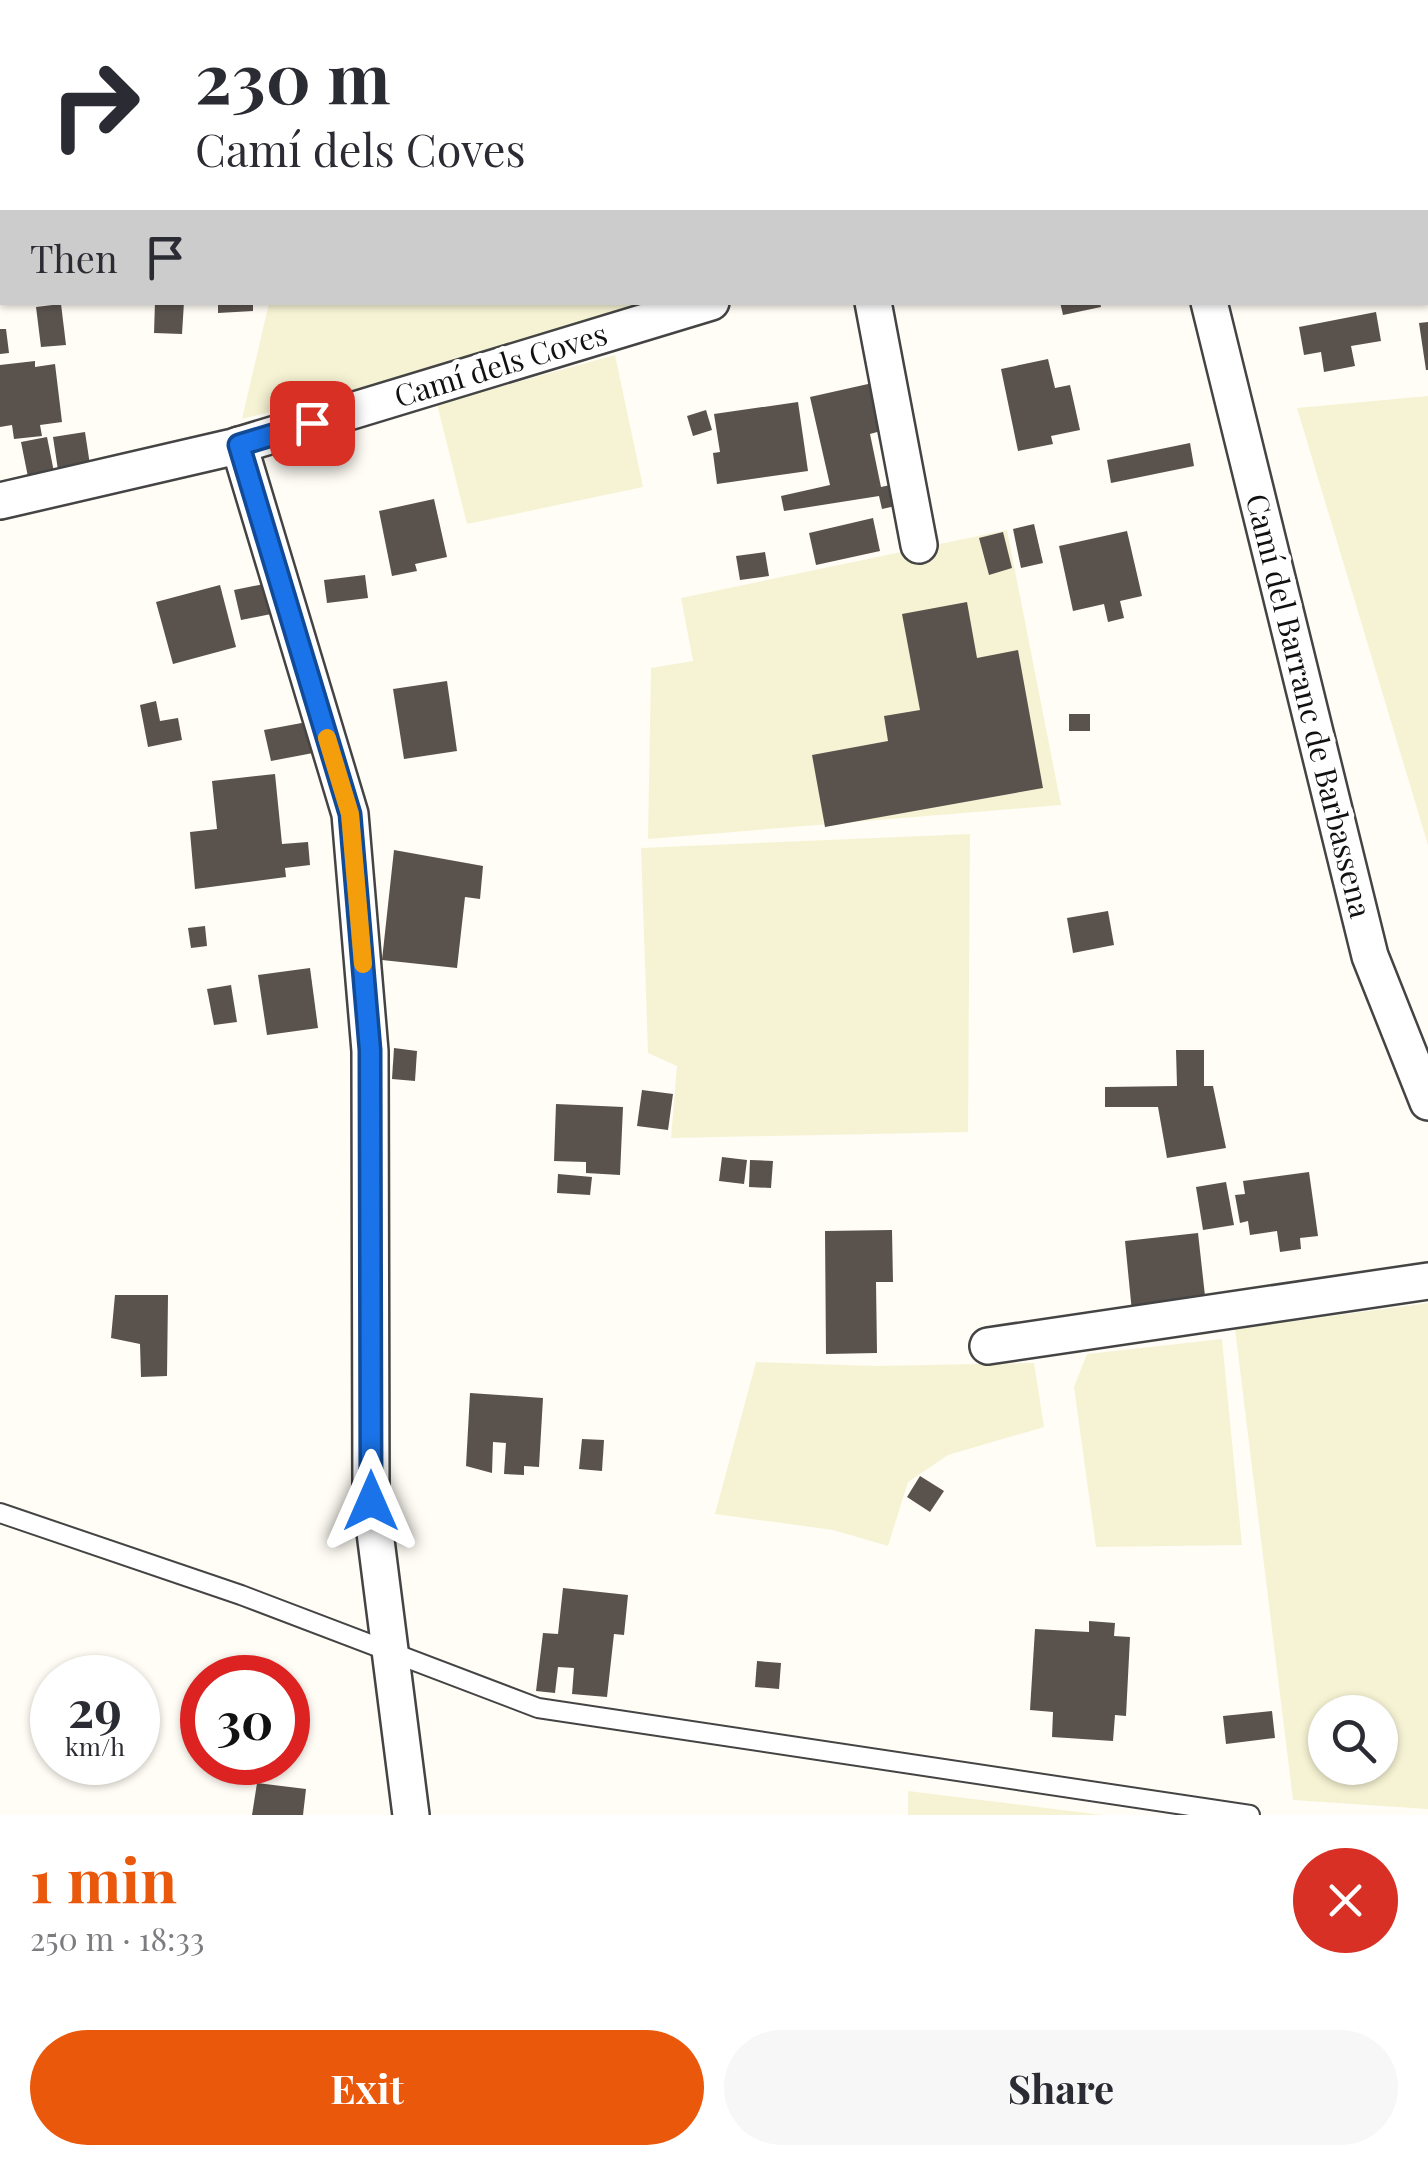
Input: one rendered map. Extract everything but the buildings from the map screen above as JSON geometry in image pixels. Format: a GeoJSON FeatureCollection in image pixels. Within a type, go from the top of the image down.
{"type":"FeatureCollection","features":[{"type":"Feature","properties":{"kind":"street","name":"Camí dels Coves"},"geometry":{"type":"LineString","coordinates":[[0,501],[239,445],[701,305]]}},
{"type":"Feature","properties":{"kind":"street"},"geometry":{"type":"LineString","coordinates":[[874,305],[919,544]]}},
{"type":"Feature","properties":{"kind":"street","name":"Camí del Barranc de Barbassena"},"geometry":{"type":"LineString","coordinates":[[1209,305],[1370,956],[1428,1102]]}},
{"type":"Feature","properties":{"kind":"street"},"geometry":{"type":"LineString","coordinates":[[239,445],[350,814],[370,1050],[371,1501],[411,1815]]}},
{"type":"Feature","properties":{"kind":"street"},"geometry":{"type":"LineString","coordinates":[[988,1346],[1428,1281]]}},
{"type":"Feature","properties":{"kind":"lane"},"geometry":{"type":"LineString","coordinates":[[0,1512],[538,1708],[1250,1815]]}},
{"type":"Feature","properties":{"kind":"shaded area"},"geometry":{"type":"Polygon","coordinates":[[[269,305],[665,305],[487,357],[242,419],[269,305]]]}},
{"type":"Feature","properties":{"kind":"shaded area"},"geometry":{"type":"Polygon","coordinates":[[[615,355],[643,487],[467,524],[437,404],[615,355]]]}},
{"type":"Feature","properties":{"kind":"shaded area"},"geometry":{"type":"Polygon","coordinates":[[[1428,396],[1428,845],[1297,408],[1428,396]]]}},
{"type":"Feature","properties":{"kind":"shaded area"},"geometry":{"type":"Polygon","coordinates":[[[1007,530],[1061,805],[648,839],[651,668],[693,661],[681,598],[1007,530]]]}},
{"type":"Feature","properties":{"kind":"shaded area"},"geometry":{"type":"Polygon","coordinates":[[[970,834],[968,1132],[671,1138],[677,1066],[648,1053],[641,848],[970,834]]]}},
{"type":"Feature","properties":{"kind":"shaded area"},"geometry":{"type":"Polygon","coordinates":[[[1428,1303],[1428,1809],[1293,1800],[1235,1329],[1428,1303]]]}},
{"type":"Feature","properties":{"kind":"shaded area"},"geometry":{"type":"Polygon","coordinates":[[[1222,1339],[1242,1545],[1096,1547],[1074,1387],[1087,1354],[1222,1339]]]}},
{"type":"Feature","properties":{"kind":"shaded area"},"geometry":{"type":"Polygon","coordinates":[[[756,1362],[875,1366],[1034,1363],[1044,1427],[948,1455],[908,1482],[888,1546],[833,1530],[715,1514],[756,1362]]]}},
{"type":"Feature","properties":{"kind":"shaded area"},"geometry":{"type":"Polygon","coordinates":[[[908,1791],[1103,1815],[908,1815],[908,1791]]]}},
{"type":"Feature","properties":{"kind":"slow traffic"},"geometry":{"type":"LineString","coordinates":[[327,738],[350,814],[363,964]]}},
{"type":"Feature","properties":{"kind":"route"},"geometry":{"type":"LineString","coordinates":[[312,423],[239,445],[350,814],[370,1050],[371,1501]]}}]}
